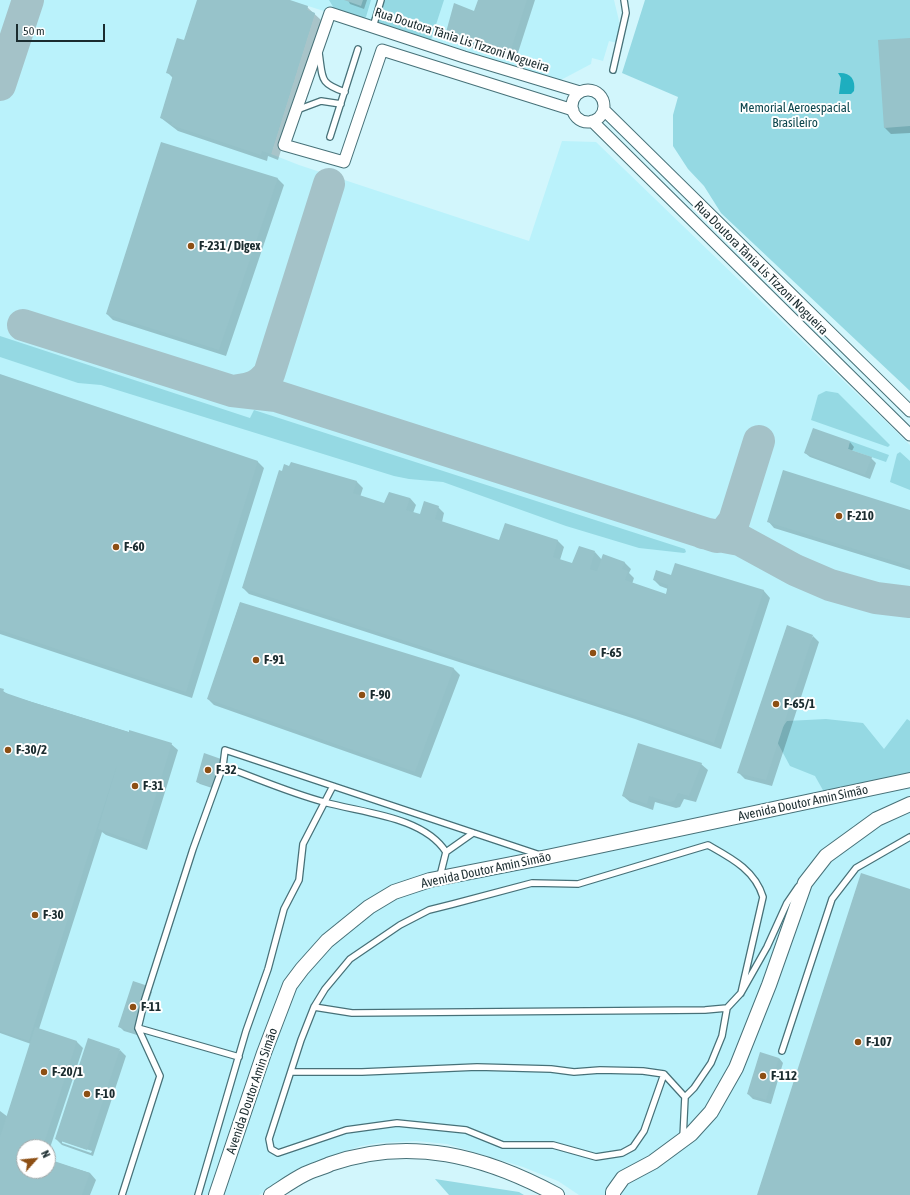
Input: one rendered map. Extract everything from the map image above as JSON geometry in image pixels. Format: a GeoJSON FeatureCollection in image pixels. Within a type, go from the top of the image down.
{"type":"FeatureCollection","features":[{"type":"Feature","properties":{"kind":"street","name":"Rua Doutora Tânia Lis Tizzoni Nogueira"},"geometry":{"type":"LineString","coordinates":[[910,411],[604,110],[603,100],[598,92],[589,90],[580,92],[464,57],[330,13],[284,146],[344,162],[382,50],[573,110],[578,118],[592,121],[910,435]]}},
{"type":"Feature","properties":{"kind":"street"},"geometry":{"type":"LineString","coordinates":[[573,110],[573,100],[580,92]]}},
{"type":"Feature","properties":{"kind":"street"},"geometry":{"type":"LineString","coordinates":[[592,121],[600,117],[604,110]]}},
{"type":"Feature","properties":{"kind":"street","name":"Avenida Doutor Amin Simão"},"geometry":{"type":"LineString","coordinates":[[216,1195],[264,1053],[290,985],[327,941],[361,912],[394,892],[439,878],[547,857],[910,780]]}},
{"type":"Feature","properties":{"kind":"street"},"geometry":{"type":"LineString","coordinates":[[613,1195],[613,1192],[623,1178],[653,1162],[691,1134],[711,1112],[736,1068],[808,880],[826,856],[877,819],[910,804]]}},
{"type":"Feature","properties":{"kind":"street"},"geometry":{"type":"LineString","coordinates":[[271,1195],[305,1174],[352,1157],[404,1150],[446,1153],[504,1169],[557,1195]]}},
{"type":"Feature","properties":{"kind":"lane"},"geometry":{"type":"LineString","coordinates":[[373,27],[381,0]]}},
{"type":"Feature","properties":{"kind":"lane"},"geometry":{"type":"LineString","coordinates":[[613,70],[626,13],[624,0]]}},
{"type":"Feature","properties":{"kind":"lane"},"geometry":{"type":"LineString","coordinates":[[318,47],[324,81],[328,86],[344,92]]}},
{"type":"Feature","properties":{"kind":"lane"},"geometry":{"type":"LineString","coordinates":[[330,138],[358,49]]}},
{"type":"Feature","properties":{"kind":"lane"},"geometry":{"type":"LineString","coordinates":[[296,111],[321,101],[341,104]]}},
{"type":"Feature","properties":{"kind":"lane"},"geometry":{"type":"LineString","coordinates":[[122,1195],[160,1076],[138,1028],[145,999],[223,766],[225,750],[547,857]]}},
{"type":"Feature","properties":{"kind":"lane"},"geometry":{"type":"LineString","coordinates":[[223,766],[324,802],[384,816],[426,832],[441,844],[446,852]]}},
{"type":"Feature","properties":{"kind":"lane"},"geometry":{"type":"LineString","coordinates":[[198,1195],[238,1056],[256,1000],[268,969],[284,909],[299,880],[303,844],[333,786]]}},
{"type":"Feature","properties":{"kind":"lane"},"geometry":{"type":"LineString","coordinates":[[439,878],[446,852],[473,833]]}},
{"type":"Feature","properties":{"kind":"lane"},"geometry":{"type":"LineString","coordinates":[[782,1051],[832,899],[856,868],[910,837]]}},
{"type":"Feature","properties":{"kind":"lane"},"geometry":{"type":"LineString","coordinates":[[664,1074],[644,1131],[633,1148],[622,1153],[596,1157],[553,1145],[503,1144],[466,1130],[397,1122],[346,1130],[278,1153],[271,1149],[269,1139],[301,1040],[314,1007],[325,988],[350,959],[400,925],[429,910],[532,883],[555,885],[578,884],[708,845],[749,871],[760,887],[763,897],[741,993]]}},
{"type":"Feature","properties":{"kind":"lane"},"geometry":{"type":"LineString","coordinates":[[684,1097],[694,1088],[711,1063],[722,1036],[727,1008],[741,993],[767,947],[787,903],[802,882],[808,880]]}},
{"type":"Feature","properties":{"kind":"lane"},"geometry":{"type":"LineString","coordinates":[[314,1007],[352,1013],[706,1010],[727,1008]]}},
{"type":"Feature","properties":{"kind":"lane"},"geometry":{"type":"LineString","coordinates":[[138,1028],[238,1056]]}},
{"type":"Feature","properties":{"kind":"lane"},"geometry":{"type":"LineString","coordinates":[[291,1072],[362,1072],[477,1067],[551,1069],[574,1072],[600,1070],[643,1071],[664,1074],[684,1097],[683,1139]]}},
{"type":"Feature","properties":{"kind":"shaded area"},"geometry":{"type":"Polygon","coordinates":[[[0,0],[614,0],[620,25],[617,43],[609,41],[603,61],[592,58],[591,64],[559,81],[368,19],[365,24],[308,6],[307,10],[315,13],[271,154],[299,165],[529,241],[562,141],[596,142],[910,445],[910,1195],[579,1195],[558,1181],[523,1167],[447,1144],[416,1141],[379,1143],[361,1146],[320,1160],[301,1168],[259,1195],[0,1195],[0,0]]]}},
{"type":"Feature","properties":{"kind":"shaded area"},"geometry":{"type":"Polygon","coordinates":[[[838,73],[849,75],[853,80],[854,91],[851,94],[839,94],[841,78],[838,73]]]}},
{"type":"Feature","properties":{"kind":"green space"},"geometry":{"type":"Polygon","coordinates":[[[329,0],[371,0],[366,17],[362,19],[335,10],[329,0]]]}},
{"type":"Feature","properties":{"kind":"green space"},"geometry":{"type":"Polygon","coordinates":[[[384,0],[444,0],[431,40],[377,23],[384,0]]]}},
{"type":"Feature","properties":{"kind":"green space","name":"Memorial Aeroespacial Brasileiro"},"geometry":{"type":"Polygon","coordinates":[[[645,0],[910,0],[910,391],[721,213],[704,186],[688,169],[673,146],[673,115],[678,97],[622,73],[645,0]]]}},
{"type":"Feature","properties":{"kind":"green space"},"geometry":{"type":"Polygon","coordinates":[[[0,336],[250,418],[254,410],[685,549],[686,552],[639,548],[566,526],[443,482],[394,476],[101,385],[78,383],[0,357],[0,336]]]}},
{"type":"Feature","properties":{"kind":"green space"},"geometry":{"type":"Polygon","coordinates":[[[826,391],[838,393],[890,445],[888,447],[811,420],[818,395],[826,391]]]}},
{"type":"Feature","properties":{"kind":"green space"},"geometry":{"type":"Polygon","coordinates":[[[850,441],[889,455],[886,462],[848,449],[850,441]]]}},
{"type":"Feature","properties":{"kind":"green space"},"geometry":{"type":"Polygon","coordinates":[[[900,452],[910,461],[910,490],[890,482],[897,454],[900,452]]]}},
{"type":"Feature","properties":{"kind":"green space"},"geometry":{"type":"Polygon","coordinates":[[[826,719],[863,723],[884,749],[907,719],[910,721],[910,774],[824,792],[815,776],[790,766],[775,738],[787,721],[826,719]]]}},
{"type":"Feature","properties":{"kind":"green space"},"geometry":{"type":"Polygon","coordinates":[[[435,1179],[519,1192],[524,1195],[449,1195],[435,1179]]]}},
{"type":"Feature","properties":{"kind":"building"},"geometry":{"type":"Polygon","coordinates":[[[197,0],[290,0],[308,6],[307,10],[315,13],[271,154],[262,151],[261,155],[171,125],[172,122],[160,118],[173,75],[166,73],[177,38],[184,40],[197,0]]]}},
{"type":"Feature","properties":{"kind":"building"},"geometry":{"type":"Polygon","coordinates":[[[344,0],[363,0],[361,6],[344,0]]]}},
{"type":"Feature","properties":{"kind":"building"},"geometry":{"type":"Polygon","coordinates":[[[478,0],[527,0],[509,56],[445,36],[454,3],[474,11],[478,0]]]}},
{"type":"Feature","properties":{"kind":"building"},"geometry":{"type":"Polygon","coordinates":[[[910,38],[910,126],[884,128],[878,40],[910,38]]]}},
{"type":"Feature","properties":{"kind":"building","name":"F-231 / Digex"},"geometry":{"type":"Polygon","coordinates":[[[161,142],[278,178],[219,350],[106,314],[161,142]]]}},
{"type":"Feature","properties":{"kind":"building","name":"F-60"},"geometry":{"type":"Polygon","coordinates":[[[0,374],[258,461],[186,692],[0,630],[0,374]]]}},
{"type":"Feature","properties":{"kind":"building"},"geometry":{"type":"Polygon","coordinates":[[[813,428],[850,441],[848,449],[872,457],[865,475],[804,453],[813,428]]]}},
{"type":"Feature","properties":{"kind":"building","name":"F-65"},"geometry":{"type":"Polygon","coordinates":[[[291,462],[357,481],[353,493],[384,503],[389,492],[410,498],[406,510],[420,514],[424,501],[439,506],[435,519],[499,540],[505,523],[558,540],[553,557],[572,563],[579,546],[595,551],[590,569],[597,571],[603,554],[625,562],[622,569],[628,571],[625,580],[666,594],[668,585],[653,580],[656,570],[671,575],[675,563],[764,590],[714,743],[627,713],[242,588],[279,470],[282,471],[284,464],[289,466],[291,462]]]}},
{"type":"Feature","properties":{"kind":"building","name":"F-210"},"geometry":{"type":"Polygon","coordinates":[[[783,470],[910,510],[910,566],[767,522],[783,470]]]}},
{"type":"Feature","properties":{"kind":"building","name":"F-90"},"geometry":{"type":"Polygon","coordinates":[[[240,602],[454,668],[415,772],[207,699],[240,602]]]}},
{"type":"Feature","properties":{"kind":"building","name":"F-65/1"},"geometry":{"type":"Polygon","coordinates":[[[787,625],[813,635],[766,780],[737,773],[787,625]]]}},
{"type":"Feature","properties":{"kind":"building","name":"F-30"},"geometry":{"type":"Polygon","coordinates":[[[0,688],[4,689],[3,692],[32,702],[129,732],[129,730],[172,743],[141,844],[98,829],[118,762],[29,1041],[0,1031],[0,688]]]}},
{"type":"Feature","properties":{"kind":"building"},"geometry":{"type":"Polygon","coordinates":[[[638,743],[702,763],[689,796],[678,793],[674,801],[669,802],[649,796],[647,804],[622,796],[638,743]]]}},
{"type":"Feature","properties":{"kind":"building","name":"F-32"},"geometry":{"type":"Polygon","coordinates":[[[204,753],[221,759],[212,787],[196,782],[204,753]]]}},
{"type":"Feature","properties":{"kind":"building","name":"F-107"},"geometry":{"type":"Polygon","coordinates":[[[861,873],[910,889],[910,1195],[757,1195],[861,873]]]}},
{"type":"Feature","properties":{"kind":"building","name":"F-11"},"geometry":{"type":"Polygon","coordinates":[[[133,981],[148,986],[133,1032],[118,1027],[133,981]]]}},
{"type":"Feature","properties":{"kind":"building","name":"F-20/1"},"geometry":{"type":"Polygon","coordinates":[[[35,1027],[77,1041],[46,1139],[16,1139],[16,1179],[56,1179],[56,1162],[90,1173],[82,1195],[0,1195],[0,1137],[35,1027]]]}},
{"type":"Feature","properties":{"kind":"building","name":"F-10"},"geometry":{"type":"Polygon","coordinates":[[[88,1038],[120,1049],[87,1150],[55,1139],[88,1038]]]}},
{"type":"Feature","properties":{"kind":"building","name":"F-112"},"geometry":{"type":"Polygon","coordinates":[[[760,1052],[779,1058],[766,1100],[747,1094],[760,1052]]]}},
{"type":"Feature","properties":{"kind":"taxiway"},"geometry":{"type":"LineString","coordinates":[[0,85],[28,0]]}},
{"type":"Feature","properties":{"kind":"taxiway"},"geometry":{"type":"LineString","coordinates":[[239,390],[256,386],[269,374],[329,184]]}},
{"type":"Feature","properties":{"kind":"taxiway"},"geometry":{"type":"LineString","coordinates":[[23,325],[232,391],[276,396],[717,537],[724,534],[734,521],[759,441]]}},
{"type":"Feature","properties":{"kind":"taxiway"},"geometry":{"type":"LineString","coordinates":[[703,533],[740,540],[795,570],[830,585],[876,598],[910,602]]}},
{"type":"Feature","properties":{"kind":"place","name":"F-231 / Digex"},"geometry":{"type":"Point","coordinates":[191,246]}},
{"type":"Feature","properties":{"kind":"place","name":"F-210"},"geometry":{"type":"Point","coordinates":[839,516]}},
{"type":"Feature","properties":{"kind":"place","name":"F-60"},"geometry":{"type":"Point","coordinates":[116,547]}},
{"type":"Feature","properties":{"kind":"place","name":"F-65"},"geometry":{"type":"Point","coordinates":[593,653]}},
{"type":"Feature","properties":{"kind":"place","name":"F-91"},"geometry":{"type":"Point","coordinates":[256,660]}},
{"type":"Feature","properties":{"kind":"place","name":"F-90"},"geometry":{"type":"Point","coordinates":[362,695]}},
{"type":"Feature","properties":{"kind":"place","name":"F-65/1"},"geometry":{"type":"Point","coordinates":[776,704]}},
{"type":"Feature","properties":{"kind":"place","name":"F-30/2"},"geometry":{"type":"Point","coordinates":[8,750]}},
{"type":"Feature","properties":{"kind":"place","name":"F-32"},"geometry":{"type":"Point","coordinates":[208,770]}},
{"type":"Feature","properties":{"kind":"place","name":"F-31"},"geometry":{"type":"Point","coordinates":[135,786]}},
{"type":"Feature","properties":{"kind":"place","name":"F-30"},"geometry":{"type":"Point","coordinates":[35,915]}},
{"type":"Feature","properties":{"kind":"place","name":"F-11"},"geometry":{"type":"Point","coordinates":[133,1007]}},
{"type":"Feature","properties":{"kind":"place","name":"F-107"},"geometry":{"type":"Point","coordinates":[858,1042]}},
{"type":"Feature","properties":{"kind":"place","name":"F-20/1"},"geometry":{"type":"Point","coordinates":[44,1072]}},
{"type":"Feature","properties":{"kind":"place","name":"F-112"},"geometry":{"type":"Point","coordinates":[763,1076]}},
{"type":"Feature","properties":{"kind":"place","name":"F-10"},"geometry":{"type":"Point","coordinates":[87,1094]}}]}
